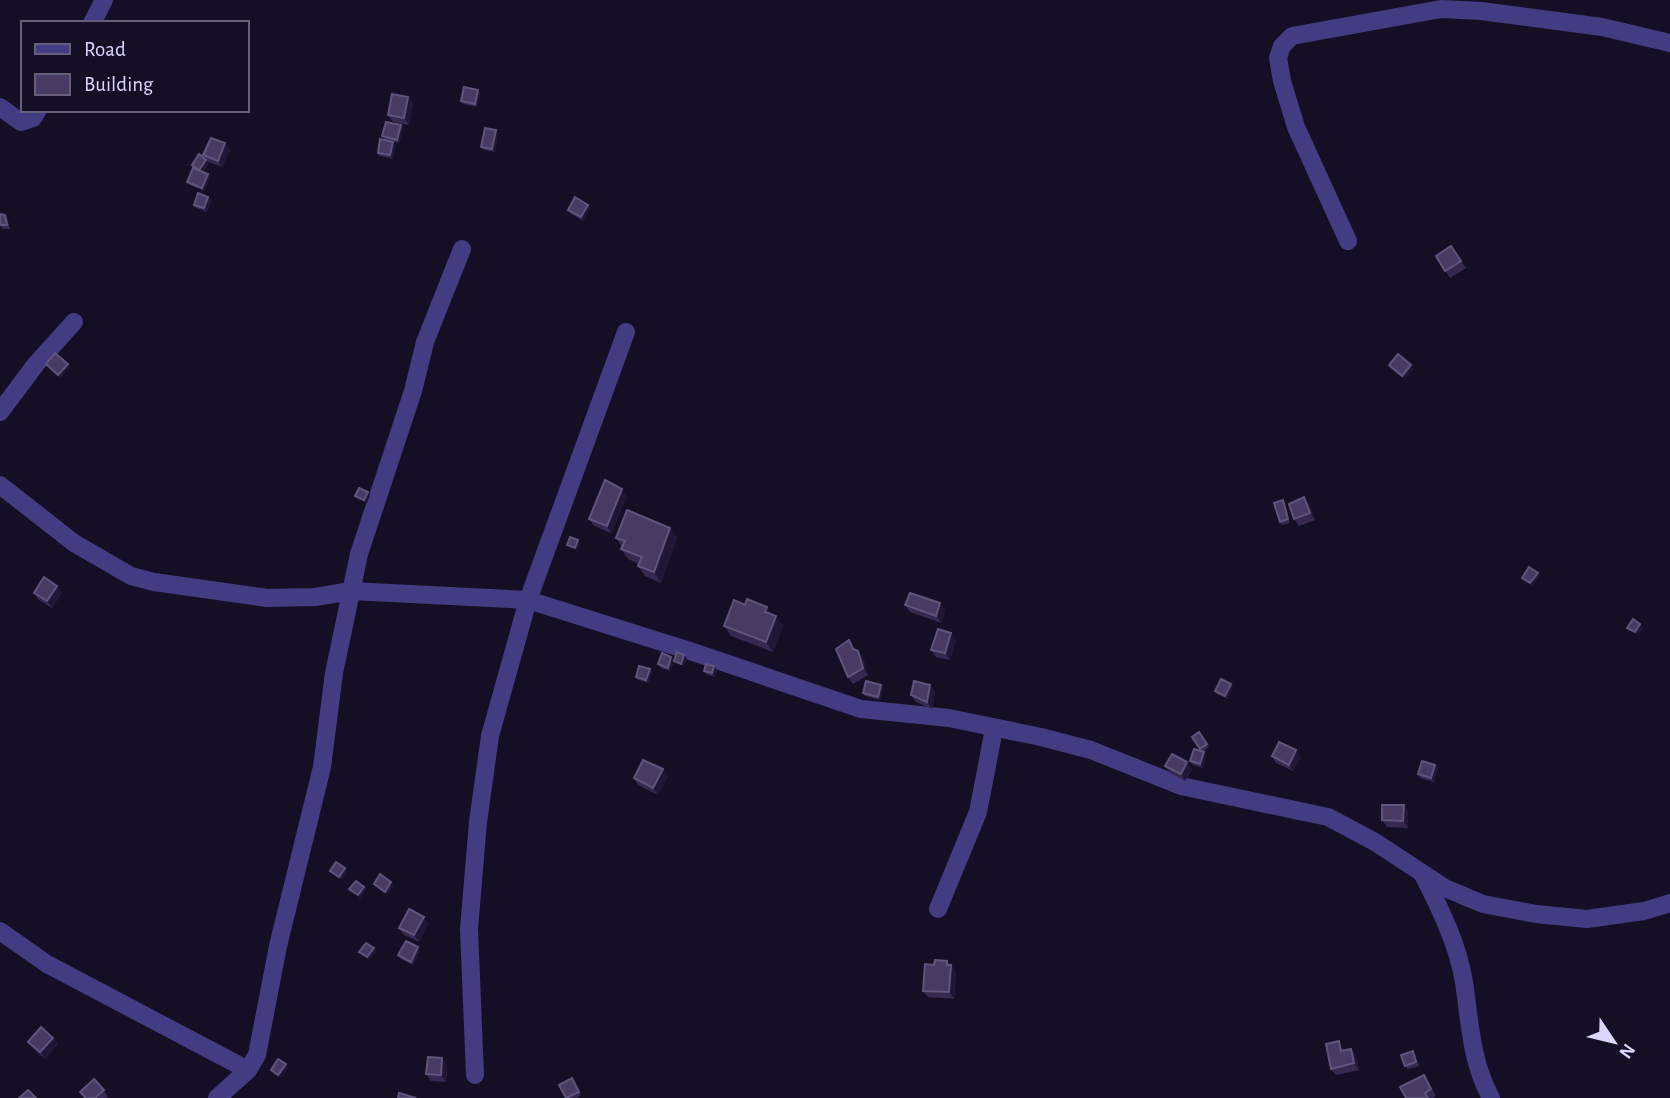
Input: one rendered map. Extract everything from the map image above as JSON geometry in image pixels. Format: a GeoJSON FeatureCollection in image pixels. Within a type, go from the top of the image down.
{"type":"FeatureCollection","features":[{"type":"Feature","properties":{"kind":"street"},"geometry":{"type":"LineString","coordinates":[[93,21],[104,0]]}},
{"type":"Feature","properties":{"kind":"street"},"geometry":{"type":"LineString","coordinates":[[1348,241],[1296,127],[1282,81],[1278,58],[1282,46],[1292,36],[1441,9],[1481,11],[1602,27],[1670,43]]}},
{"type":"Feature","properties":{"kind":"street"},"geometry":{"type":"LineString","coordinates":[[0,107],[22,122],[33,118],[37,112]]}},
{"type":"Feature","properties":{"kind":"street"},"geometry":{"type":"LineString","coordinates":[[217,1098],[248,1070],[257,1055],[278,946],[322,767],[334,673],[359,554],[413,391],[425,342],[462,249]]}},
{"type":"Feature","properties":{"kind":"street"},"geometry":{"type":"LineString","coordinates":[[0,412],[36,364],[74,322]]}},
{"type":"Feature","properties":{"kind":"street"},"geometry":{"type":"LineString","coordinates":[[475,1075],[469,929],[478,822],[490,736],[528,600],[626,332]]}},
{"type":"Feature","properties":{"kind":"street"},"geometry":{"type":"LineString","coordinates":[[0,485],[74,543],[131,576],[214,593],[267,598],[315,597],[351,591],[439,593],[528,600],[861,709],[948,718],[1069,743],[1181,786],[1328,817],[1348,826],[1465,897],[1536,914],[1587,919],[1614,917],[1670,903]]}},
{"type":"Feature","properties":{"kind":"street"},"geometry":{"type":"LineString","coordinates":[[938,909],[978,812],[994,729]]}},
{"type":"Feature","properties":{"kind":"street"},"geometry":{"type":"LineString","coordinates":[[1421,872],[1439,908],[1460,966],[1476,1067],[1491,1098]]}},
{"type":"Feature","properties":{"kind":"street"},"geometry":{"type":"LineString","coordinates":[[0,931],[47,964],[248,1070]]}},
{"type":"Feature","properties":{"kind":"building"},"geometry":{"type":"Polygon","coordinates":[[[464,87],[478,90],[475,104],[461,101],[464,87]]]}},
{"type":"Feature","properties":{"kind":"building"},"geometry":{"type":"Polygon","coordinates":[[[392,94],[408,97],[404,118],[388,115],[392,94]]]}},
{"type":"Feature","properties":{"kind":"building"},"geometry":{"type":"Polygon","coordinates":[[[386,122],[401,125],[397,140],[382,136],[386,122]]]}},
{"type":"Feature","properties":{"kind":"building"},"geometry":{"type":"Polygon","coordinates":[[[485,128],[496,130],[492,149],[481,147],[485,128]]]}},
{"type":"Feature","properties":{"kind":"building"},"geometry":{"type":"Polygon","coordinates":[[[211,138],[225,143],[218,161],[203,155],[211,138]]]}},
{"type":"Feature","properties":{"kind":"building"},"geometry":{"type":"Polygon","coordinates":[[[380,139],[393,142],[390,155],[378,153],[380,139]]]}},
{"type":"Feature","properties":{"kind":"building"},"geometry":{"type":"Polygon","coordinates":[[[199,154],[206,160],[199,170],[192,165],[199,154]]]}},
{"type":"Feature","properties":{"kind":"building"},"geometry":{"type":"Polygon","coordinates":[[[193,168],[208,174],[202,188],[187,182],[193,168]]]}},
{"type":"Feature","properties":{"kind":"building"},"geometry":{"type":"Polygon","coordinates":[[[198,193],[208,197],[204,208],[194,205],[198,193]]]}},
{"type":"Feature","properties":{"kind":"building"},"geometry":{"type":"Polygon","coordinates":[[[575,197],[588,205],[581,217],[568,210],[575,197]]]}},
{"type":"Feature","properties":{"kind":"building"},"geometry":{"type":"Polygon","coordinates":[[[0,214],[5,215],[7,225],[0,225],[0,214]]]}},
{"type":"Feature","properties":{"kind":"building"},"geometry":{"type":"Polygon","coordinates":[[[1451,246],[1461,261],[1445,271],[1436,256],[1451,246]]]}},
{"type":"Feature","properties":{"kind":"building"},"geometry":{"type":"Polygon","coordinates":[[[55,353],[68,364],[58,375],[46,364],[55,353]]]}},
{"type":"Feature","properties":{"kind":"building"},"geometry":{"type":"Polygon","coordinates":[[[1398,354],[1411,365],[1402,376],[1389,365],[1398,354]]]}},
{"type":"Feature","properties":{"kind":"building"},"geometry":{"type":"Polygon","coordinates":[[[605,480],[622,489],[607,526],[589,519],[605,480]]]}},
{"type":"Feature","properties":{"kind":"building"},"geometry":{"type":"Polygon","coordinates":[[[359,488],[368,492],[364,500],[355,496],[359,488]]]}},
{"type":"Feature","properties":{"kind":"building"},"geometry":{"type":"Polygon","coordinates":[[[1304,497],[1310,513],[1294,519],[1289,504],[1304,497]]]}},
{"type":"Feature","properties":{"kind":"building"},"geometry":{"type":"Polygon","coordinates":[[[1283,500],[1288,519],[1280,522],[1274,503],[1283,500]]]}},
{"type":"Feature","properties":{"kind":"building"},"geometry":{"type":"Polygon","coordinates":[[[627,510],[670,528],[654,572],[638,566],[642,557],[621,549],[625,541],[616,538],[627,510]]]}},
{"type":"Feature","properties":{"kind":"building"},"geometry":{"type":"Polygon","coordinates":[[[570,537],[578,540],[575,548],[567,545],[570,537]]]}},
{"type":"Feature","properties":{"kind":"building"},"geometry":{"type":"Polygon","coordinates":[[[1529,567],[1538,573],[1530,583],[1522,578],[1529,567]]]}},
{"type":"Feature","properties":{"kind":"building"},"geometry":{"type":"Polygon","coordinates":[[[44,577],[57,586],[47,601],[34,593],[44,577]]]}},
{"type":"Feature","properties":{"kind":"building"},"geometry":{"type":"Polygon","coordinates":[[[910,593],[940,603],[936,616],[905,605],[910,593]]]}},
{"type":"Feature","properties":{"kind":"building"},"geometry":{"type":"Polygon","coordinates":[[[747,599],[767,607],[765,612],[776,616],[766,642],[724,626],[734,600],[745,605],[747,599]]]}},
{"type":"Feature","properties":{"kind":"building"},"geometry":{"type":"Polygon","coordinates":[[[1633,619],[1640,624],[1635,632],[1627,628],[1633,619]]]}},
{"type":"Feature","properties":{"kind":"building"},"geometry":{"type":"Polygon","coordinates":[[[938,629],[951,633],[945,653],[931,650],[938,629]]]}},
{"type":"Feature","properties":{"kind":"building"},"geometry":{"type":"Polygon","coordinates":[[[849,640],[853,649],[858,651],[863,668],[848,677],[836,649],[849,640]]]}},
{"type":"Feature","properties":{"kind":"building"},"geometry":{"type":"Polygon","coordinates":[[[677,652],[684,655],[681,664],[674,661],[677,652]]]}},
{"type":"Feature","properties":{"kind":"building"},"geometry":{"type":"Polygon","coordinates":[[[662,653],[671,657],[668,668],[658,664],[662,653]]]}},
{"type":"Feature","properties":{"kind":"building"},"geometry":{"type":"Polygon","coordinates":[[[706,664],[714,666],[712,673],[704,671],[706,664]]]}},
{"type":"Feature","properties":{"kind":"building"},"geometry":{"type":"Polygon","coordinates":[[[639,666],[650,669],[646,680],[636,677],[639,666]]]}},
{"type":"Feature","properties":{"kind":"building"},"geometry":{"type":"Polygon","coordinates":[[[1221,679],[1231,684],[1225,696],[1215,691],[1221,679]]]}},
{"type":"Feature","properties":{"kind":"building"},"geometry":{"type":"Polygon","coordinates":[[[866,681],[881,685],[878,697],[863,693],[866,681]]]}},
{"type":"Feature","properties":{"kind":"building"},"geometry":{"type":"Polygon","coordinates":[[[914,681],[930,685],[927,702],[911,695],[914,681]]]}},
{"type":"Feature","properties":{"kind":"building"},"geometry":{"type":"Polygon","coordinates":[[[1199,732],[1207,744],[1200,749],[1192,737],[1199,732]]]}},
{"type":"Feature","properties":{"kind":"building"},"geometry":{"type":"Polygon","coordinates":[[[1279,742],[1296,750],[1289,765],[1272,756],[1279,742]]]}},
{"type":"Feature","properties":{"kind":"building"},"geometry":{"type":"Polygon","coordinates":[[[1194,749],[1204,752],[1200,764],[1190,761],[1194,749]]]}},
{"type":"Feature","properties":{"kind":"building"},"geometry":{"type":"Polygon","coordinates":[[[1172,754],[1187,762],[1181,774],[1165,766],[1172,754]]]}},
{"type":"Feature","properties":{"kind":"building"},"geometry":{"type":"Polygon","coordinates":[[[643,760],[663,769],[653,788],[634,778],[643,760]]]}},
{"type":"Feature","properties":{"kind":"building"},"geometry":{"type":"Polygon","coordinates":[[[1422,761],[1435,765],[1431,778],[1418,774],[1422,761]]]}},
{"type":"Feature","properties":{"kind":"building"},"geometry":{"type":"Polygon","coordinates":[[[1382,805],[1404,805],[1403,821],[1382,820],[1382,805]]]}},
{"type":"Feature","properties":{"kind":"building"},"geometry":{"type":"Polygon","coordinates":[[[336,862],[345,868],[339,877],[330,871],[336,862]]]}},
{"type":"Feature","properties":{"kind":"building"},"geometry":{"type":"Polygon","coordinates":[[[380,874],[391,882],[385,892],[374,884],[380,874]]]}},
{"type":"Feature","properties":{"kind":"building"},"geometry":{"type":"Polygon","coordinates":[[[356,881],[364,887],[358,895],[349,889],[356,881]]]}},
{"type":"Feature","properties":{"kind":"building"},"geometry":{"type":"Polygon","coordinates":[[[409,909],[424,917],[414,935],[399,928],[409,909]]]}},
{"type":"Feature","properties":{"kind":"building"},"geometry":{"type":"Polygon","coordinates":[[[406,941],[418,947],[411,962],[398,955],[406,941]]]}},
{"type":"Feature","properties":{"kind":"building"},"geometry":{"type":"Polygon","coordinates":[[[366,943],[374,948],[367,957],[359,952],[366,943]]]}},
{"type":"Feature","properties":{"kind":"building"},"geometry":{"type":"Polygon","coordinates":[[[935,960],[947,961],[947,965],[951,965],[949,992],[923,991],[925,964],[934,965],[935,960]]]}},
{"type":"Feature","properties":{"kind":"building"},"geometry":{"type":"Polygon","coordinates":[[[41,1027],[53,1038],[40,1052],[28,1042],[41,1027]]]}},
{"type":"Feature","properties":{"kind":"building"},"geometry":{"type":"Polygon","coordinates":[[[1339,1041],[1341,1051],[1351,1049],[1354,1063],[1331,1069],[1326,1044],[1339,1041]]]}},
{"type":"Feature","properties":{"kind":"building"},"geometry":{"type":"Polygon","coordinates":[[[1413,1051],[1416,1062],[1405,1066],[1401,1055],[1413,1051]]]}},
{"type":"Feature","properties":{"kind":"building"},"geometry":{"type":"Polygon","coordinates":[[[428,1057],[442,1058],[441,1075],[426,1074],[428,1057]]]}},
{"type":"Feature","properties":{"kind":"building"},"geometry":{"type":"Polygon","coordinates":[[[278,1059],[286,1064],[278,1075],[271,1070],[278,1059]]]}},
{"type":"Feature","properties":{"kind":"building"},"geometry":{"type":"Polygon","coordinates":[[[1424,1075],[1431,1089],[1425,1093],[1428,1098],[1406,1098],[1400,1087],[1424,1075]]]}},
{"type":"Feature","properties":{"kind":"building"},"geometry":{"type":"Polygon","coordinates":[[[572,1078],[579,1092],[566,1098],[559,1085],[572,1078]]]}},
{"type":"Feature","properties":{"kind":"building"},"geometry":{"type":"Polygon","coordinates":[[[94,1079],[104,1090],[95,1098],[86,1098],[80,1092],[94,1079]]]}},
{"type":"Feature","properties":{"kind":"building"},"geometry":{"type":"Polygon","coordinates":[[[28,1090],[36,1098],[19,1098],[28,1090]]]}},
{"type":"Feature","properties":{"kind":"building"},"geometry":{"type":"Polygon","coordinates":[[[399,1093],[416,1098],[398,1098],[399,1093]]]}}]}
